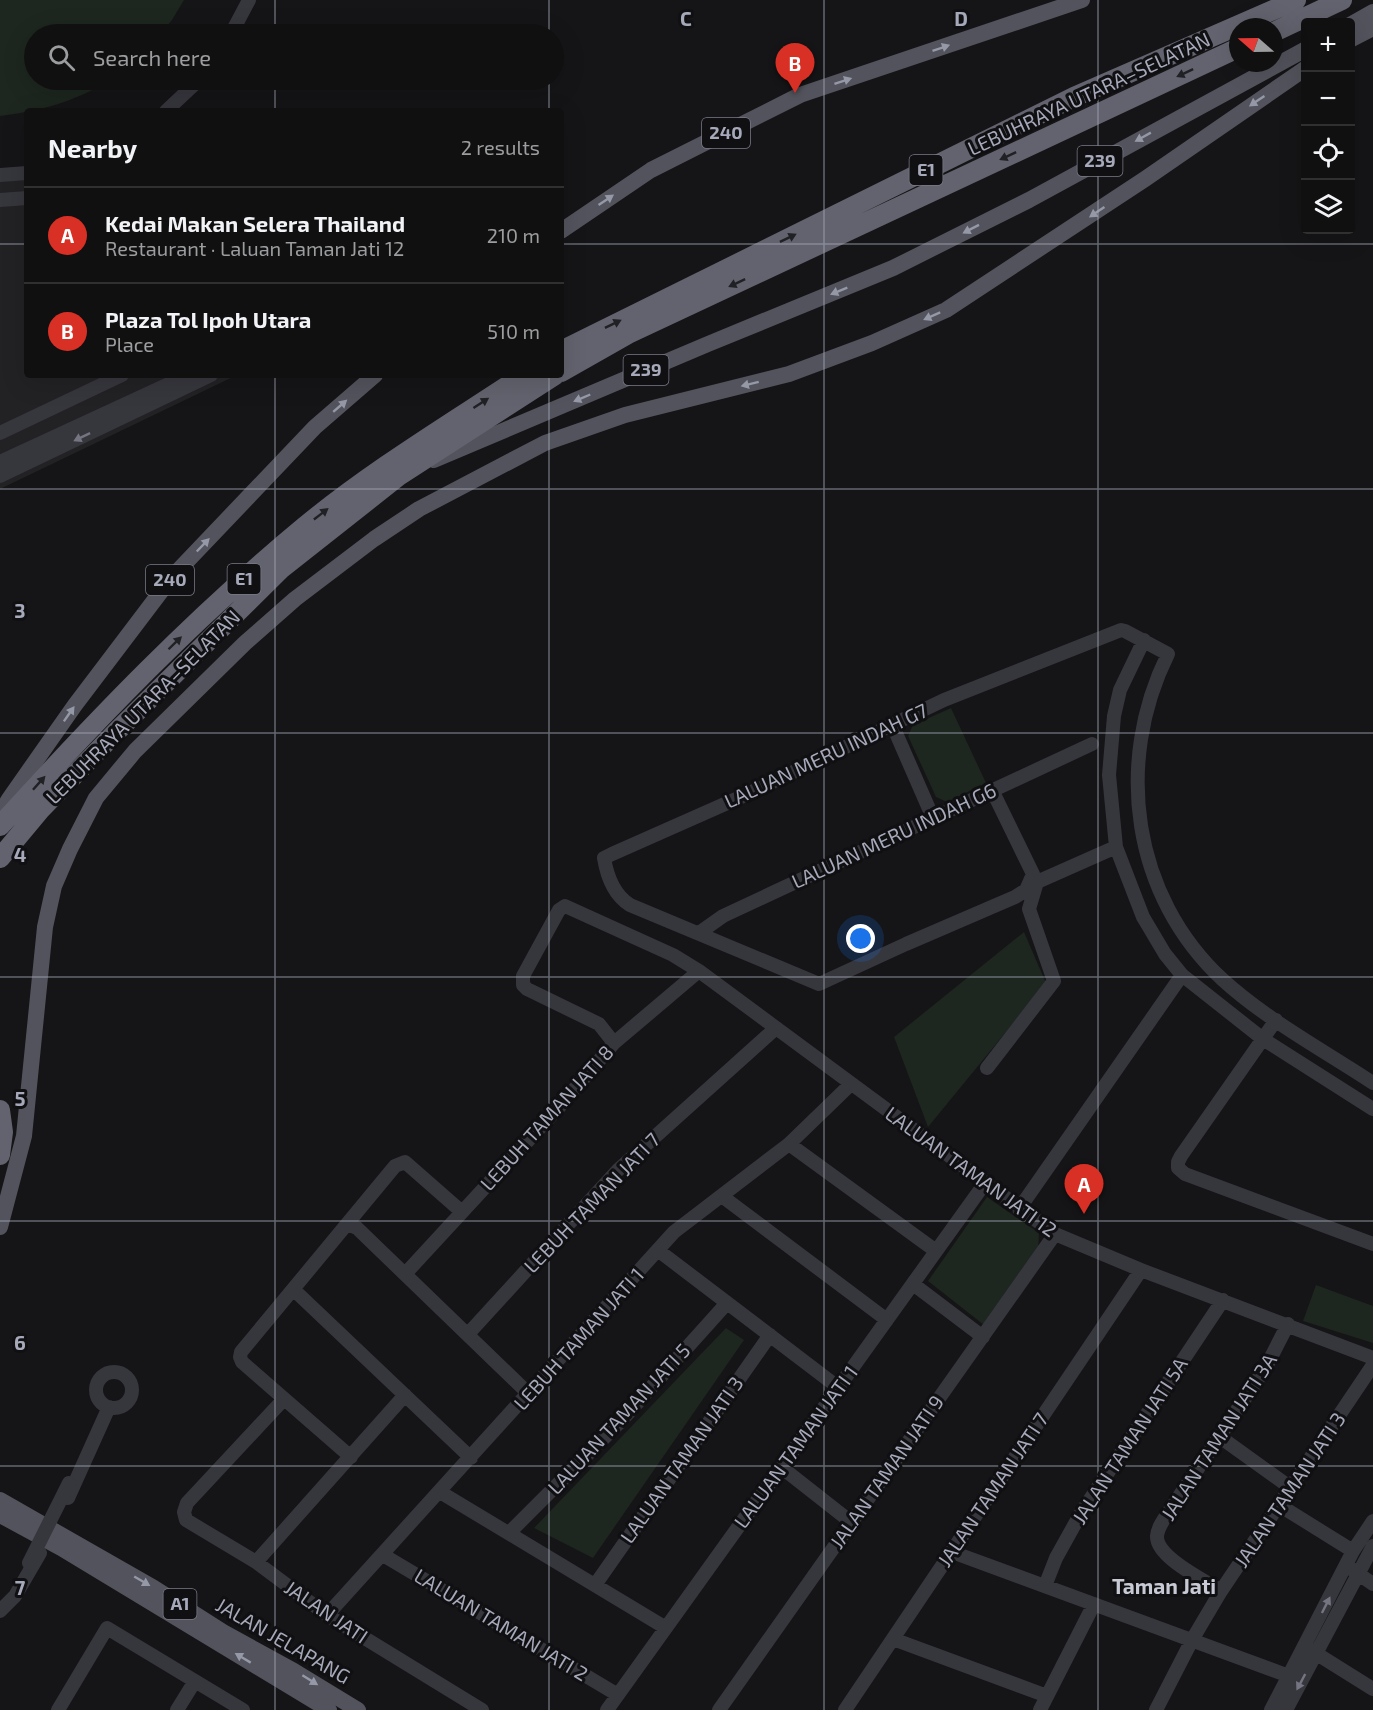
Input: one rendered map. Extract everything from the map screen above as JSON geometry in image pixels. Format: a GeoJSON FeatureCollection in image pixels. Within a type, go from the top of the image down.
{"type":"FeatureCollection","features":[{"type":"Feature","properties":{"kind":"highway","name":"LEBUHRAYA UTARA–SELATAN"},"geometry":{"type":"LineString","coordinates":[[564,350],[1074,97],[1296,0]]}},
{"type":"Feature","properties":{"kind":"highway"},"geometry":{"type":"LineString","coordinates":[[1283,28],[1342,0]]}},
{"type":"Feature","properties":{"kind":"highway","name":"LEBUHRAYA UTARA–SELATAN"},"geometry":{"type":"LineString","coordinates":[[564,370],[628,334],[1229,52]]}},
{"type":"Feature","properties":{"kind":"highway","name":"LEBUHRAYA UTARA–SELATAN"},"geometry":{"type":"LineString","coordinates":[[0,826],[136,680],[240,581],[379,469],[519,378]]}},
{"type":"Feature","properties":{"kind":"highway","name":"LEBUHRAYA UTARA–SELATAN"},"geometry":{"type":"LineString","coordinates":[[0,858],[40,810],[110,738],[281,569],[400,475],[550,378]]}},
{"type":"Feature","properties":{"kind":"highway"},"geometry":{"type":"LineString","coordinates":[[0,1110],[3,1132],[0,1155]]}},
{"type":"Feature","properties":{"kind":"main road","name":"240"},"geometry":{"type":"LineString","coordinates":[[564,229],[651,170],[800,95],[1082,0]]}},
{"type":"Feature","properties":{"kind":"main road"},"geometry":{"type":"LineString","coordinates":[[1355,22],[1373,12]]}},
{"type":"Feature","properties":{"kind":"main road"},"geometry":{"type":"LineString","coordinates":[[1355,37],[1373,28]]}},
{"type":"Feature","properties":{"kind":"main road","name":"239"},"geometry":{"type":"LineString","coordinates":[[400,475],[893,268],[1029,200],[1301,51]]}},
{"type":"Feature","properties":{"kind":"main road"},"geometry":{"type":"LineString","coordinates":[[0,1227],[24,1136],[45,927],[54,886],[96,798],[135,751],[253,636],[295,599],[374,539],[410,515],[545,443],[625,415],[789,374],[872,343],[946,310],[1136,186],[1301,71]]}},
{"type":"Feature","properties":{"kind":"main road","name":"240"},"geometry":{"type":"LineString","coordinates":[[0,814],[75,705],[172,577],[315,428],[372,378]]}},
{"type":"Feature","properties":{"kind":"main road","name":"JALAN JELAPANG"},"geometry":{"type":"LineString","coordinates":[[0,1500],[154,1588],[223,1632],[358,1710]]}},
{"type":"Feature","properties":{"kind":"main road","name":"JALAN JELAPANG"},"geometry":{"type":"LineString","coordinates":[[0,1515],[62,1548],[329,1710]]}},
{"type":"Feature","properties":{"kind":"street"},"geometry":{"type":"LineString","coordinates":[[236,24],[249,0]]}},
{"type":"Feature","properties":{"kind":"street"},"geometry":{"type":"LineString","coordinates":[[169,108],[188,90]]}},
{"type":"Feature","properties":{"kind":"street"},"geometry":{"type":"LineString","coordinates":[[0,175],[24,173]]}},
{"type":"Feature","properties":{"kind":"street"},"geometry":{"type":"LineString","coordinates":[[0,200],[24,198]]}},
{"type":"Feature","properties":{"kind":"street"},"geometry":{"type":"LineString","coordinates":[[0,433],[116,378]]}},
{"type":"Feature","properties":{"kind":"street"},"geometry":{"type":"LineString","coordinates":[[0,462],[182,378]]}},
{"type":"Feature","properties":{"kind":"street"},"geometry":{"type":"LineString","coordinates":[[0,476],[204,378]]}},
{"type":"Feature","properties":{"kind":"street","name":"LALUAN MERU INDAH G7"},"geometry":{"type":"LineString","coordinates":[[699,933],[623,901],[618,897],[606,870],[604,858],[743,796],[944,700],[1121,630],[1168,654],[1150,695],[1136,772],[1140,826],[1152,873],[1171,915],[1191,945],[1223,980],[1276,1020]]}},
{"type":"Feature","properties":{"kind":"street"},"geometry":{"type":"LineString","coordinates":[[1144,640],[1120,690],[1114,716],[1109,775],[1116,847],[1143,918],[1165,954],[1182,975],[1263,1039],[1373,1109]]}},
{"type":"Feature","properties":{"kind":"street"},"geometry":{"type":"LineString","coordinates":[[892,724],[933,818]]}},
{"type":"Feature","properties":{"kind":"street","name":"LALUAN MERU INDAH G6"},"geometry":{"type":"LineString","coordinates":[[699,933],[723,916],[1092,744]]}},
{"type":"Feature","properties":{"kind":"street"},"geometry":{"type":"LineString","coordinates":[[699,933],[819,984],[1015,897],[1026,890],[1033,874],[992,790]]}},
{"type":"Feature","properties":{"kind":"street"},"geometry":{"type":"LineString","coordinates":[[987,1068],[1054,981],[1029,909],[1037,882],[1116,847]]}},
{"type":"Feature","properties":{"kind":"street","name":"LALUAN TAMAN JATI 12"},"geometry":{"type":"LineString","coordinates":[[614,1042],[599,1024],[523,985],[523,976],[562,907],[568,906],[699,971],[1055,1234],[1142,1270],[1373,1358]]}},
{"type":"Feature","properties":{"kind":"street","name":"LEBUH TAMAN JATI 8"},"geometry":{"type":"LineString","coordinates":[[405,1274],[560,1106],[614,1042],[699,971]]}},
{"type":"Feature","properties":{"kind":"street"},"geometry":{"type":"LineString","coordinates":[[1019,1209],[1182,975]]}},
{"type":"Feature","properties":{"kind":"street"},"geometry":{"type":"LineString","coordinates":[[1373,1083],[1276,1020],[1178,1162],[1178,1168],[1185,1174],[1373,1244]]}},
{"type":"Feature","properties":{"kind":"street","name":"LEBUH TAMAN JATI 7"},"geometry":{"type":"LineString","coordinates":[[468,1334],[618,1170],[776,1028]]}},
{"type":"Feature","properties":{"kind":"street","name":"LEBUH TAMAN JATI 1"},"geometry":{"type":"LineString","coordinates":[[327,1615],[674,1232],[723,1197],[789,1144],[850,1084]]}},
{"type":"Feature","properties":{"kind":"street"},"geometry":{"type":"LineString","coordinates":[[789,1144],[936,1251]]}},
{"type":"Feature","properties":{"kind":"street"},"geometry":{"type":"LineString","coordinates":[[351,1457],[242,1362],[241,1352],[395,1166],[405,1162],[462,1212]]}},
{"type":"Feature","properties":{"kind":"street","name":"LALUAN TAMAN JATI 1"},"geometry":{"type":"LineString","coordinates":[[607,1710],[985,1183]]}},
{"type":"Feature","properties":{"kind":"street"},"geometry":{"type":"LineString","coordinates":[[723,1197],[887,1320]]}},
{"type":"Feature","properties":{"kind":"street"},"geometry":{"type":"LineString","coordinates":[[346,1224],[357,1228],[529,1394]]}},
{"type":"Feature","properties":{"kind":"street","name":"JALAN TAMAN JATI 9"},"geometry":{"type":"LineString","coordinates":[[719,1710],[1055,1234]]}},
{"type":"Feature","properties":{"kind":"street"},"geometry":{"type":"LineString","coordinates":[[659,1251],[838,1388]]}},
{"type":"Feature","properties":{"kind":"street","name":"JALAN TAMAN JATI 7"},"geometry":{"type":"LineString","coordinates":[[845,1710],[1142,1270]]}},
{"type":"Feature","properties":{"kind":"street"},"geometry":{"type":"LineString","coordinates":[[913,1284],[982,1337]]}},
{"type":"Feature","properties":{"kind":"street"},"geometry":{"type":"LineString","coordinates":[[293,1289],[471,1458]]}},
{"type":"Feature","properties":{"kind":"street","name":"JALAN TAMAN JATI 5A"},"geometry":{"type":"LineString","coordinates":[[1045,1586],[1056,1558],[1081,1513],[1224,1300]]}},
{"type":"Feature","properties":{"kind":"street","name":"LALUAN TAMAN JATI 5"},"geometry":{"type":"LineString","coordinates":[[508,1533],[621,1420],[727,1303]]}},
{"type":"Feature","properties":{"kind":"street","name":"JALAN TAMAN JATI 3A"},"geometry":{"type":"LineString","coordinates":[[1221,1591],[1170,1558],[1161,1549],[1157,1539],[1160,1527],[1266,1367],[1288,1324]]}},
{"type":"Feature","properties":{"kind":"street","name":"LALUAN TAMAN JATI 3"},"geometry":{"type":"LineString","coordinates":[[595,1585],[770,1335]]}},
{"type":"Feature","properties":{"kind":"street","name":"JALAN TAMAN JATI 3"},"geometry":{"type":"LineString","coordinates":[[1156,1710],[1192,1640],[1221,1591],[1373,1365]]}},
{"type":"Feature","properties":{"kind":"street"},"geometry":{"type":"LineString","coordinates":[[256,1562],[405,1395]]}},
{"type":"Feature","properties":{"kind":"street","name":"JALAN JATI"},"geometry":{"type":"LineString","coordinates":[[284,1399],[187,1503],[184,1512],[186,1520],[256,1562],[327,1615],[482,1710]]}},
{"type":"Feature","properties":{"kind":"street"},"geometry":{"type":"LineString","coordinates":[[0,1604],[29,1563],[106,1405],[83,1468],[55,1524],[19,1590],[0,1611]]}},
{"type":"Feature","properties":{"kind":"street"},"geometry":{"type":"LineString","coordinates":[[1220,1437],[1291,1488]]}},
{"type":"Feature","properties":{"kind":"street"},"geometry":{"type":"LineString","coordinates":[[782,1467],[851,1522]]}},
{"type":"Feature","properties":{"kind":"street"},"geometry":{"type":"LineString","coordinates":[[440,1492],[666,1628]]}},
{"type":"Feature","properties":{"kind":"street"},"geometry":{"type":"LineString","coordinates":[[1280,1505],[1353,1551]]}},
{"type":"Feature","properties":{"kind":"street"},"geometry":{"type":"LineString","coordinates":[[1286,1710],[1346,1565],[1373,1521]]}},
{"type":"Feature","properties":{"kind":"street"},"geometry":{"type":"LineString","coordinates":[[1271,1710],[1289,1676],[1310,1649],[1358,1574],[1373,1546]]}},
{"type":"Feature","properties":{"kind":"street"},"geometry":{"type":"LineString","coordinates":[[952,1552],[1289,1676]]}},
{"type":"Feature","properties":{"kind":"street","name":"LALUAN TAMAN JATI 2"},"geometry":{"type":"LineString","coordinates":[[383,1555],[618,1695]]}},
{"type":"Feature","properties":{"kind":"street"},"geometry":{"type":"LineString","coordinates":[[1346,1565],[1373,1584]]}},
{"type":"Feature","properties":{"kind":"street"},"geometry":{"type":"LineString","coordinates":[[1040,1710],[1095,1604]]}},
{"type":"Feature","properties":{"kind":"street"},"geometry":{"type":"LineString","coordinates":[[58,1710],[107,1628],[243,1710]]}},
{"type":"Feature","properties":{"kind":"street"},"geometry":{"type":"LineString","coordinates":[[893,1639],[1047,1696]]}},
{"type":"Feature","properties":{"kind":"street"},"geometry":{"type":"LineString","coordinates":[[1310,1649],[1373,1689]]}},
{"type":"Feature","properties":{"kind":"street"},"geometry":{"type":"LineString","coordinates":[[177,1710],[195,1681]]}},
{"type":"Feature","properties":{"kind":"shaded area"},"geometry":{"type":"Polygon","coordinates":[[[0,0],[184,0],[169,24],[24,24],[24,90],[93,90],[56,104],[41,108],[24,108],[24,112],[0,116],[0,0]]]}},
{"type":"Feature","properties":{"kind":"shaded area"},"geometry":{"type":"Polygon","coordinates":[[[24,170],[24,378],[231,378],[0,489],[0,174],[24,170]]]}},
{"type":"Feature","properties":{"kind":"shaded area"},"geometry":{"type":"Polygon","coordinates":[[[951,708],[986,783],[947,802],[936,797],[908,736],[913,725],[951,708]]]}},
{"type":"Feature","properties":{"kind":"shaded area"},"geometry":{"type":"Polygon","coordinates":[[[1024,932],[1046,983],[928,1127],[894,1037],[1024,932]]]}},
{"type":"Feature","properties":{"kind":"shaded area"},"geometry":{"type":"Polygon","coordinates":[[[987,1197],[1039,1233],[1038,1252],[984,1325],[928,1281],[987,1197]]]}},
{"type":"Feature","properties":{"kind":"shaded area"},"geometry":{"type":"Polygon","coordinates":[[[1316,1285],[1373,1306],[1373,1343],[1303,1321],[1316,1285]]]}},
{"type":"Feature","properties":{"kind":"shaded area"},"geometry":{"type":"Polygon","coordinates":[[[726,1328],[744,1340],[593,1558],[534,1528],[726,1328]]]}},
{"type":"Feature","properties":{"kind":"place","name":"Plaza Tol Ipoh Utara"},"geometry":{"type":"Point","coordinates":[795,93]}},
{"type":"Feature","properties":{"kind":"place","name":"Kedai Makan Selera Thailand"},"geometry":{"type":"Point","coordinates":[1084,1214]}},
{"type":"Feature","properties":{"kind":"district","name":"Taman Jati"},"geometry":{"type":"Point","coordinates":[1164,1587]}}]}
